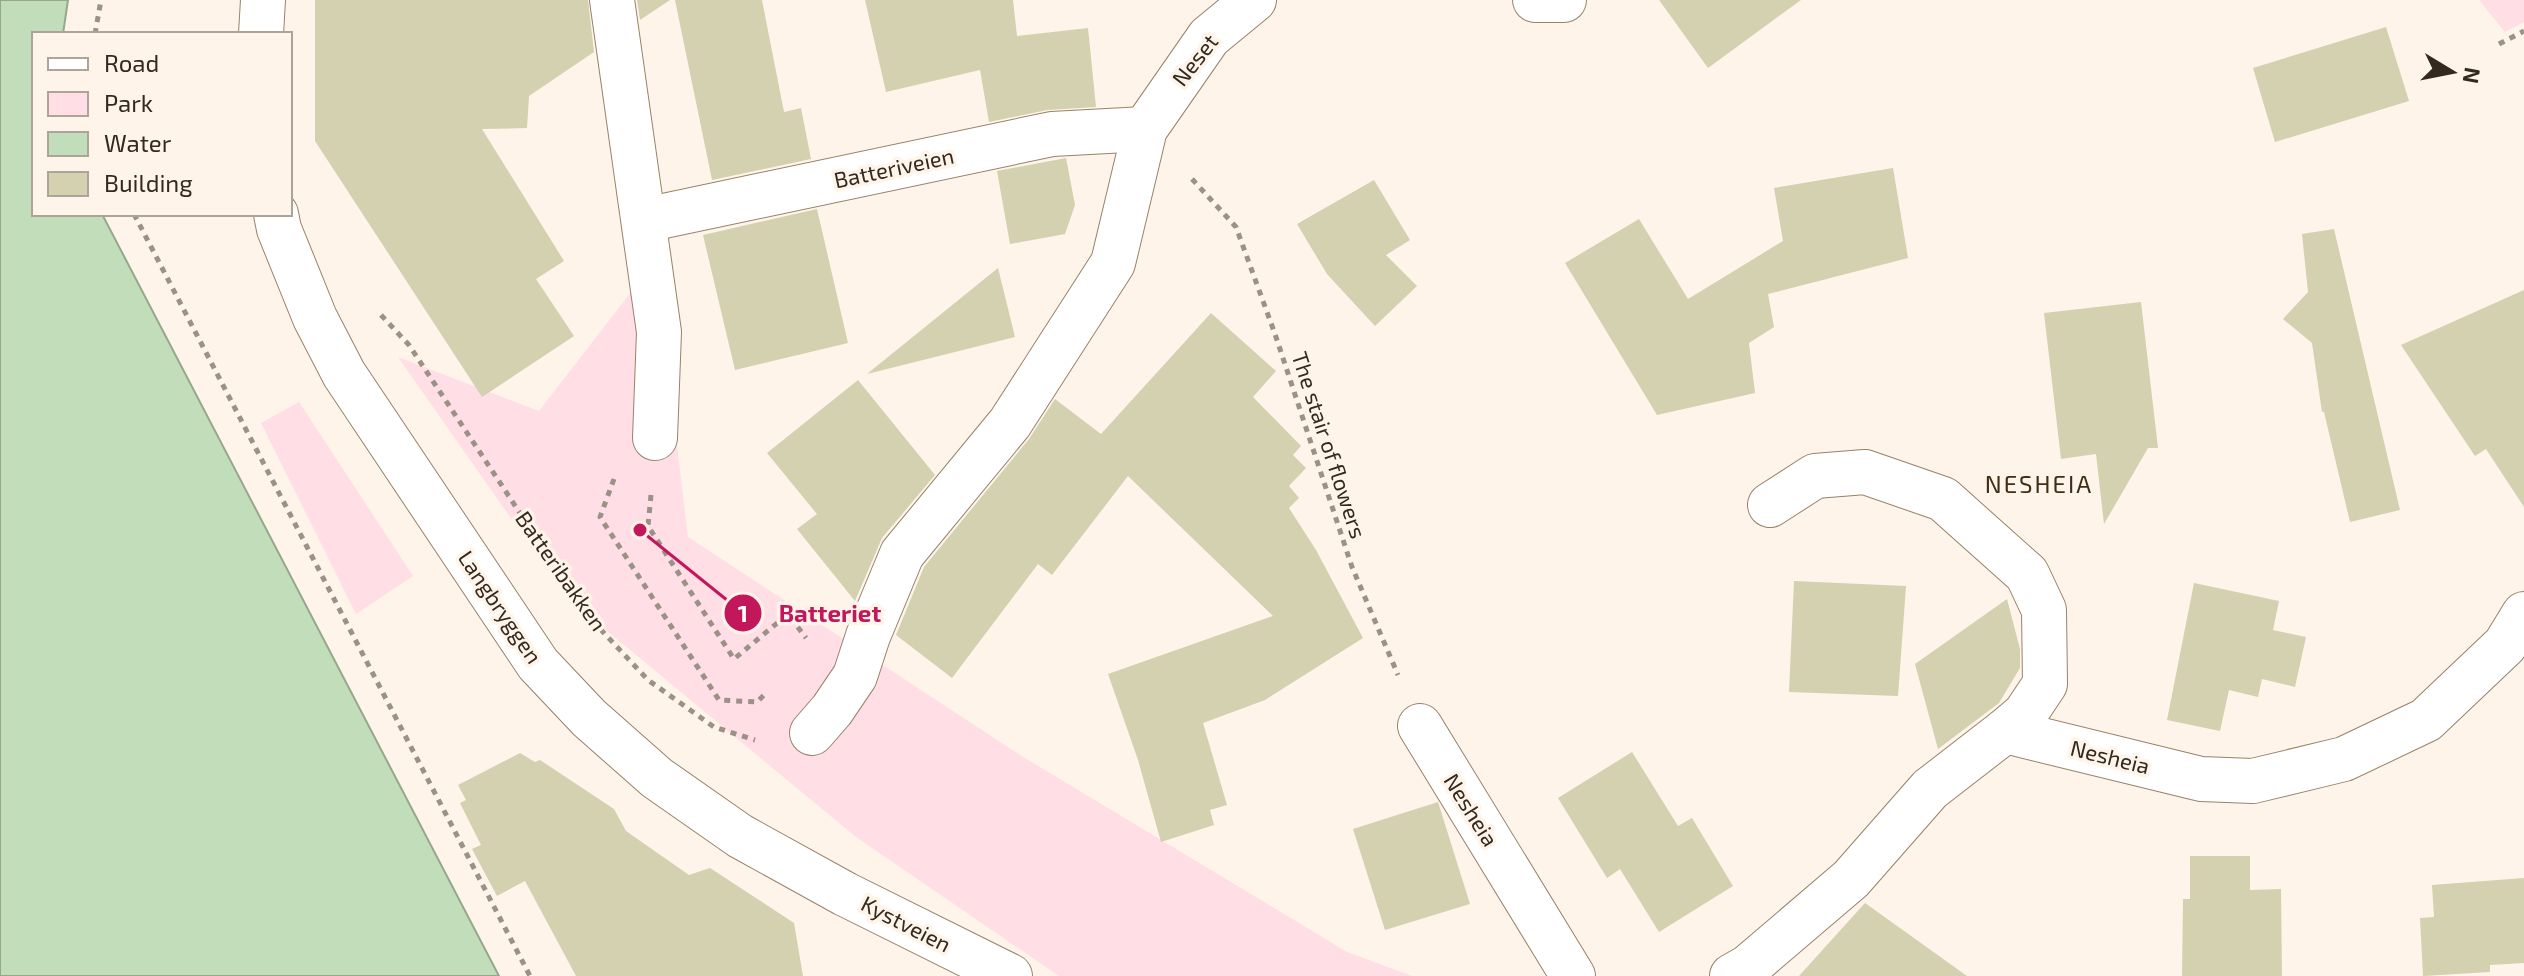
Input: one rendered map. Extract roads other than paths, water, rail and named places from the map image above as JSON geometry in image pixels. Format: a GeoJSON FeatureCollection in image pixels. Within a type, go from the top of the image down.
{"type":"FeatureCollection","features":[{"type":"Feature","properties":{"kind":"street"},"geometry":{"type":"LineString","coordinates":[[261,32],[263,0]]}},
{"type":"Feature","properties":{"kind":"street"},"geometry":{"type":"LineString","coordinates":[[612,0],[659,332],[655,438]]}},
{"type":"Feature","properties":{"kind":"street","name":"Neset"},"geometry":{"type":"LineString","coordinates":[[1145,129],[1209,37],[1254,0]]}},
{"type":"Feature","properties":{"kind":"street"},"geometry":{"type":"LineString","coordinates":[[1535,0],[1564,0]]}},
{"type":"Feature","properties":{"kind":"street"},"geometry":{"type":"LineString","coordinates":[[812,733],[855,676],[902,554],[1010,423],[1113,263],[1145,129]]}},
{"type":"Feature","properties":{"kind":"street","name":"Batteriveien"},"geometry":{"type":"LineString","coordinates":[[645,220],[1052,134],[1145,129]]}},
{"type":"Feature","properties":{"kind":"street","name":"Langbryggen"},"geometry":{"type":"LineString","coordinates":[[276,216],[315,318],[344,374],[538,664],[589,718],[657,778],[740,836],[845,894]]}},
{"type":"Feature","properties":{"kind":"street"},"geometry":{"type":"LineString","coordinates":[[1732,976],[1748,967],[1851,879],[1930,789],[2025,714],[2045,684],[2044,610],[2027,574],[1943,499],[1865,472],[1815,476],[1770,505]]}},
{"type":"Feature","properties":{"kind":"street","name":"Nesheia"},"geometry":{"type":"LineString","coordinates":[[2005,731],[2201,779],[2253,781],[2344,759],[2426,720],[2505,645],[2524,614]]}},
{"type":"Feature","properties":{"kind":"street","name":"Nesheia"},"geometry":{"type":"LineString","coordinates":[[1420,726],[1573,976]]}},
{"type":"Feature","properties":{"kind":"street","name":"Kystveien"},"geometry":{"type":"LineString","coordinates":[[845,894],[1010,976]]}},
{"type":"Feature","properties":{"kind":"water"},"geometry":{"type":"Polygon","coordinates":[[[0,0],[68,0],[63,32],[32,32],[32,216],[103,216],[499,976],[0,976],[0,0]]]}},
{"type":"Feature","properties":{"kind":"place","name":"Batteriet"},"geometry":{"type":"Point","coordinates":[640,530]}},
{"type":"Feature","properties":{"kind":"district","name":"NESHEIA"},"geometry":{"type":"Point","coordinates":[2039,485]}}]}
